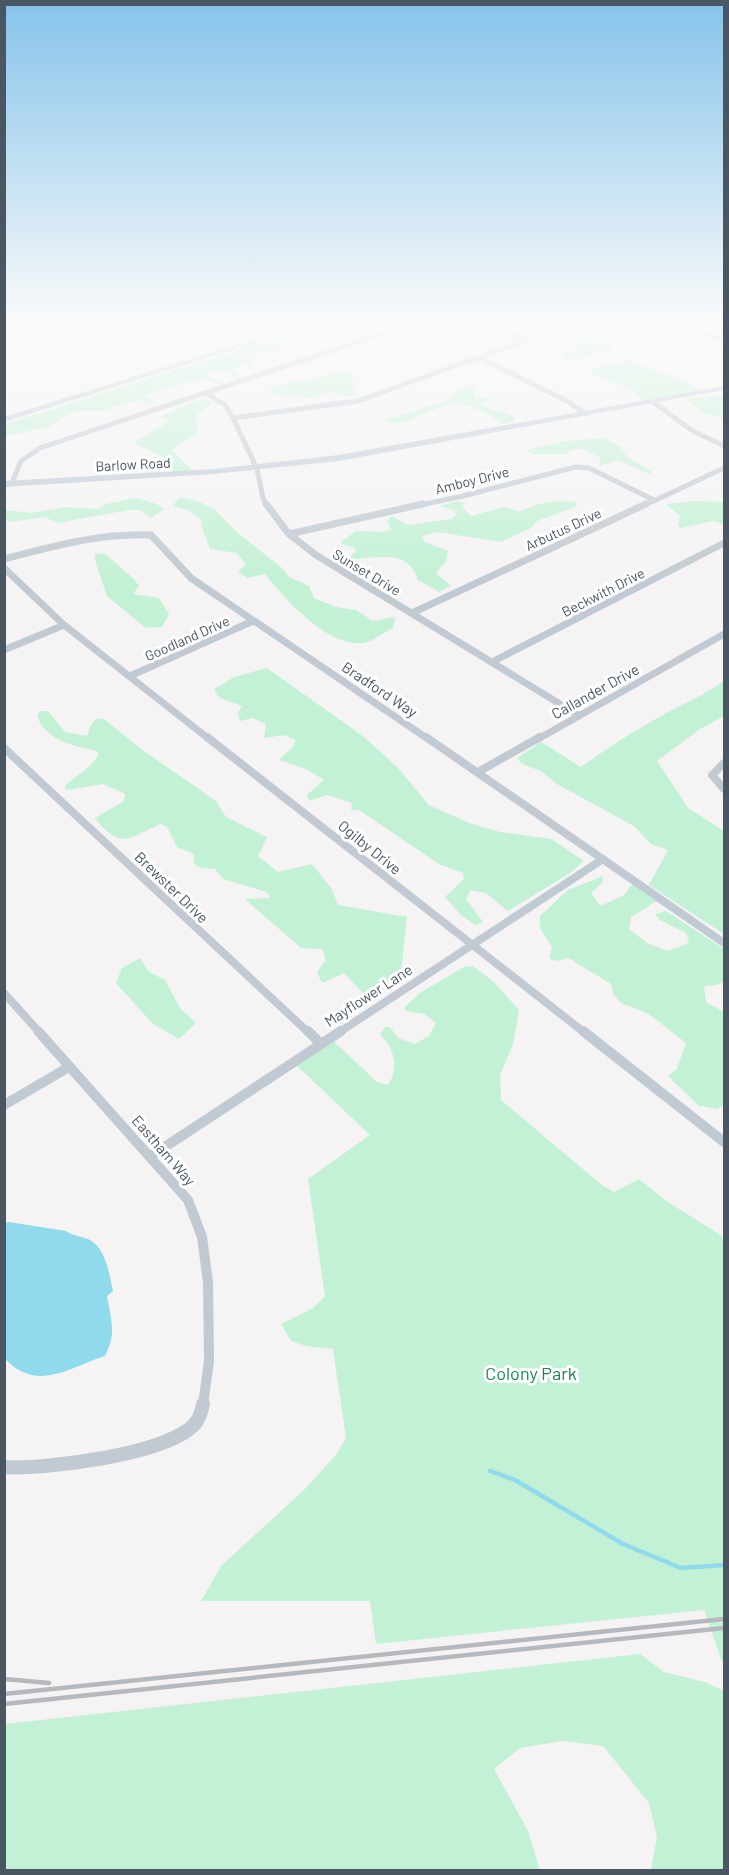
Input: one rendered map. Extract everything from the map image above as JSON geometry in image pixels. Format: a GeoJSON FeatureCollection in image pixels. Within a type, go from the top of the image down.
{"type":"FeatureCollection","features":[{"type":"Feature","properties":{"kind":"street"},"geometry":{"type":"LineString","coordinates":[[4,414],[23,408]]}},
{"type":"Feature","properties":{"kind":"street"},"geometry":{"type":"LineString","coordinates":[[4,420],[39,408]]}},
{"type":"Feature","properties":{"kind":"street"},"geometry":{"type":"LineString","coordinates":[[8,484],[23,457],[36,450],[160,408]]}},
{"type":"Feature","properties":{"kind":"street","name":"Sunset Drive"},"geometry":{"type":"LineString","coordinates":[[227,408],[257,469],[263,498],[289,534],[316,555],[578,715]]}},
{"type":"Feature","properties":{"kind":"street"},"geometry":{"type":"LineString","coordinates":[[233,418],[306,408]]}},
{"type":"Feature","properties":{"kind":"street"},"geometry":{"type":"LineString","coordinates":[[579,408],[586,414]]}},
{"type":"Feature","properties":{"kind":"street","name":"Barlow Road"},"geometry":{"type":"LineString","coordinates":[[8,484],[257,469],[339,458],[617,408]]}},
{"type":"Feature","properties":{"kind":"street"},"geometry":{"type":"LineString","coordinates":[[662,408],[693,431],[724,446]]}},
{"type":"Feature","properties":{"kind":"street","name":"Amboy Drive"},"geometry":{"type":"LineString","coordinates":[[289,534],[576,467],[589,468],[654,500]]}},
{"type":"Feature","properties":{"kind":"street","name":"Arbutus Drive"},"geometry":{"type":"LineString","coordinates":[[412,613],[724,468]]}},
{"type":"Feature","properties":{"kind":"street","name":"Bradford Way"},"geometry":{"type":"LineString","coordinates":[[4,559],[75,540],[148,534],[190,578],[478,772],[724,943]]}},
{"type":"Feature","properties":{"kind":"street","name":"Beckwith Drive"},"geometry":{"type":"LineString","coordinates":[[492,662],[724,543]]}},
{"type":"Feature","properties":{"kind":"street","name":"Ogilby Drive"},"geometry":{"type":"LineString","coordinates":[[4,568],[64,625],[724,1141]]}},
{"type":"Feature","properties":{"kind":"street","name":"Goodland Drive"},"geometry":{"type":"LineString","coordinates":[[130,676],[253,621]]}},
{"type":"Feature","properties":{"kind":"street"},"geometry":{"type":"LineString","coordinates":[[4,650],[64,625]]}},
{"type":"Feature","properties":{"kind":"street","name":"Callander Drive"},"geometry":{"type":"LineString","coordinates":[[478,772],[724,634]]}},
{"type":"Feature","properties":{"kind":"street","name":"Brewster Drive"},"geometry":{"type":"LineString","coordinates":[[4,748],[321,1044]]}},
{"type":"Feature","properties":{"kind":"street"},"geometry":{"type":"LineString","coordinates":[[723,788],[712,776],[715,770],[724,763]]}},
{"type":"Feature","properties":{"kind":"street","name":"Mayflower Lane"},"geometry":{"type":"LineString","coordinates":[[151,1156],[603,859]]}},
{"type":"Feature","properties":{"kind":"street","name":"Eastham Way"},"geometry":{"type":"LineString","coordinates":[[4,993],[188,1200],[203,1241],[208,1337],[206,1392],[196,1422],[185,1431],[116,1456],[68,1466],[4,1467]]}},
{"type":"Feature","properties":{"kind":"street"},"geometry":{"type":"LineString","coordinates":[[4,1105],[69,1067]]}},
{"type":"Feature","properties":{"kind":"green space"},"geometry":{"type":"Polygon","coordinates":[[[54,408],[110,408],[102,411],[78,411],[61,418],[49,427],[5,436],[5,424],[54,408]]]}},
{"type":"Feature","properties":{"kind":"green space"},"geometry":{"type":"Polygon","coordinates":[[[179,408],[206,408],[196,416],[198,433],[171,450],[193,471],[179,474],[171,470],[172,466],[164,458],[134,442],[170,421],[161,416],[179,408]]]}},
{"type":"Feature","properties":{"kind":"green space"},"geometry":{"type":"Polygon","coordinates":[[[422,408],[437,408],[400,423],[384,420],[422,408]]]}},
{"type":"Feature","properties":{"kind":"green space"},"geometry":{"type":"Polygon","coordinates":[[[474,408],[490,408],[516,418],[504,424],[474,408]]]}},
{"type":"Feature","properties":{"kind":"green space"},"geometry":{"type":"Polygon","coordinates":[[[698,408],[724,408],[724,423],[722,418],[704,413],[698,408]]]}},
{"type":"Feature","properties":{"kind":"green space"},"geometry":{"type":"Polygon","coordinates":[[[604,438],[622,448],[626,456],[652,472],[649,474],[618,460],[598,467],[601,458],[583,449],[570,450],[568,454],[532,454],[527,450],[566,441],[604,438]]]}},
{"type":"Feature","properties":{"kind":"green space"},"geometry":{"type":"Polygon","coordinates":[[[180,497],[200,502],[215,510],[238,533],[282,568],[289,577],[309,586],[314,598],[336,607],[356,610],[373,621],[395,617],[393,628],[364,643],[336,638],[322,630],[308,620],[265,574],[247,578],[238,571],[246,565],[237,553],[210,549],[201,525],[202,520],[187,510],[172,506],[180,497]]]}},
{"type":"Feature","properties":{"kind":"green space"},"geometry":{"type":"Polygon","coordinates":[[[136,498],[157,504],[164,509],[151,518],[140,510],[129,510],[57,523],[45,517],[11,522],[5,520],[5,510],[32,513],[66,507],[97,509],[106,504],[136,498]]]}},
{"type":"Feature","properties":{"kind":"green space"},"geometry":{"type":"Polygon","coordinates":[[[458,501],[465,503],[462,507],[471,516],[504,507],[520,512],[547,502],[576,502],[575,507],[537,521],[531,528],[501,542],[437,532],[422,536],[425,542],[448,551],[446,561],[436,573],[451,586],[439,592],[418,580],[414,570],[400,559],[348,558],[356,552],[355,548],[340,543],[356,531],[383,532],[391,529],[387,521],[392,516],[408,525],[451,519],[456,515],[455,511],[440,506],[458,501]]]}},
{"type":"Feature","properties":{"kind":"green space"},"geometry":{"type":"Polygon","coordinates":[[[693,501],[724,502],[724,524],[713,521],[681,528],[678,525],[680,516],[666,504],[693,501]]]}},
{"type":"Feature","properties":{"kind":"green space"},"geometry":{"type":"Polygon","coordinates":[[[104,553],[139,586],[133,594],[159,598],[169,614],[162,627],[146,628],[107,596],[95,560],[95,554],[104,553]]]}},
{"type":"Feature","properties":{"kind":"green space"},"geometry":{"type":"Polygon","coordinates":[[[267,668],[364,737],[398,768],[429,805],[472,824],[500,832],[551,839],[584,861],[570,873],[508,911],[486,893],[470,890],[466,899],[483,922],[475,925],[461,915],[445,897],[464,879],[463,873],[439,864],[359,810],[351,810],[352,803],[327,795],[309,801],[307,795],[324,780],[308,770],[279,760],[292,748],[296,740],[284,735],[264,738],[266,724],[252,718],[240,721],[238,713],[242,706],[218,697],[214,689],[234,677],[267,668]]]}},
{"type":"Feature","properties":{"kind":"green space"},"geometry":{"type":"Polygon","coordinates":[[[724,681],[724,716],[700,729],[657,761],[688,808],[724,831],[724,934],[649,885],[668,850],[651,844],[634,826],[557,784],[541,771],[522,764],[517,758],[541,742],[581,767],[637,730],[724,681]]]}},
{"type":"Feature","properties":{"kind":"green space"},"geometry":{"type":"Polygon","coordinates":[[[41,711],[48,711],[65,732],[87,736],[94,720],[104,719],[141,749],[216,801],[226,817],[267,837],[258,856],[278,872],[312,864],[331,888],[338,905],[407,917],[401,973],[393,985],[368,998],[344,973],[322,983],[317,972],[326,960],[322,949],[301,948],[245,899],[270,898],[267,892],[223,879],[215,869],[201,868],[194,864],[194,854],[177,847],[167,827],[160,824],[125,839],[111,835],[95,818],[124,801],[125,794],[103,784],[66,790],[65,786],[88,768],[99,754],[97,751],[62,741],[46,731],[37,715],[41,711]]]}},
{"type":"Feature","properties":{"kind":"green space"},"geometry":{"type":"Polygon","coordinates":[[[603,876],[602,883],[591,893],[600,906],[624,895],[633,883],[657,901],[631,917],[629,929],[647,943],[667,951],[689,943],[686,933],[660,920],[655,914],[666,911],[724,949],[724,981],[717,985],[704,986],[706,1002],[724,1012],[724,1104],[718,1109],[699,1106],[668,1076],[677,1069],[686,1043],[649,1014],[621,1003],[613,994],[611,984],[606,980],[569,958],[557,961],[549,958],[552,947],[540,928],[540,916],[568,890],[603,876]]]}},
{"type":"Feature","properties":{"kind":"green space"},"geometry":{"type":"Polygon","coordinates":[[[140,958],[149,972],[165,980],[180,1008],[196,1023],[179,1039],[153,1024],[116,983],[122,968],[140,958]]]}},
{"type":"Feature","properties":{"kind":"green space","name":"Colony Park"},"geometry":{"type":"Polygon","coordinates":[[[473,966],[494,982],[519,1010],[513,1044],[500,1075],[501,1100],[603,1186],[614,1192],[639,1179],[668,1202],[722,1236],[724,1249],[724,1663],[704,1610],[376,1644],[370,1601],[201,1601],[221,1566],[304,1490],[336,1455],[346,1438],[333,1349],[306,1346],[291,1341],[281,1324],[313,1308],[325,1296],[308,1179],[370,1135],[293,1062],[330,1038],[377,1082],[388,1085],[394,1072],[394,1058],[380,1034],[385,1027],[390,1027],[398,1038],[415,1044],[429,1036],[436,1023],[425,1014],[406,1011],[404,1008],[420,993],[464,967],[473,966]]]}},
{"type":"Feature","properties":{"kind":"green space"},"geometry":{"type":"Polygon","coordinates":[[[640,1654],[664,1672],[705,1682],[724,1691],[724,1870],[651,1870],[657,1837],[649,1803],[603,1746],[562,1741],[520,1748],[494,1769],[528,1831],[540,1870],[5,1870],[5,1724],[640,1654]]]}},
{"type":"Feature","properties":{"kind":"water"},"geometry":{"type":"Polygon","coordinates":[[[4,1223],[66,1231],[88,1239],[99,1248],[106,1262],[113,1291],[107,1296],[112,1333],[105,1356],[67,1371],[42,1376],[17,1369],[5,1359],[4,1223]]]}},
{"type":"Feature","properties":{"kind":"waterway"},"geometry":{"type":"LineString","coordinates":[[490,1471],[515,1480],[623,1544],[681,1568],[724,1565]]}},
{"type":"Feature","properties":{"kind":"railway"},"geometry":{"type":"LineString","coordinates":[[4,1694],[724,1619]]}},
{"type":"Feature","properties":{"kind":"railway"},"geometry":{"type":"LineString","coordinates":[[4,1704],[724,1628]]}},
{"type":"Feature","properties":{"kind":"railway"},"geometry":{"type":"LineString","coordinates":[[4,1679],[49,1683]]}}]}
